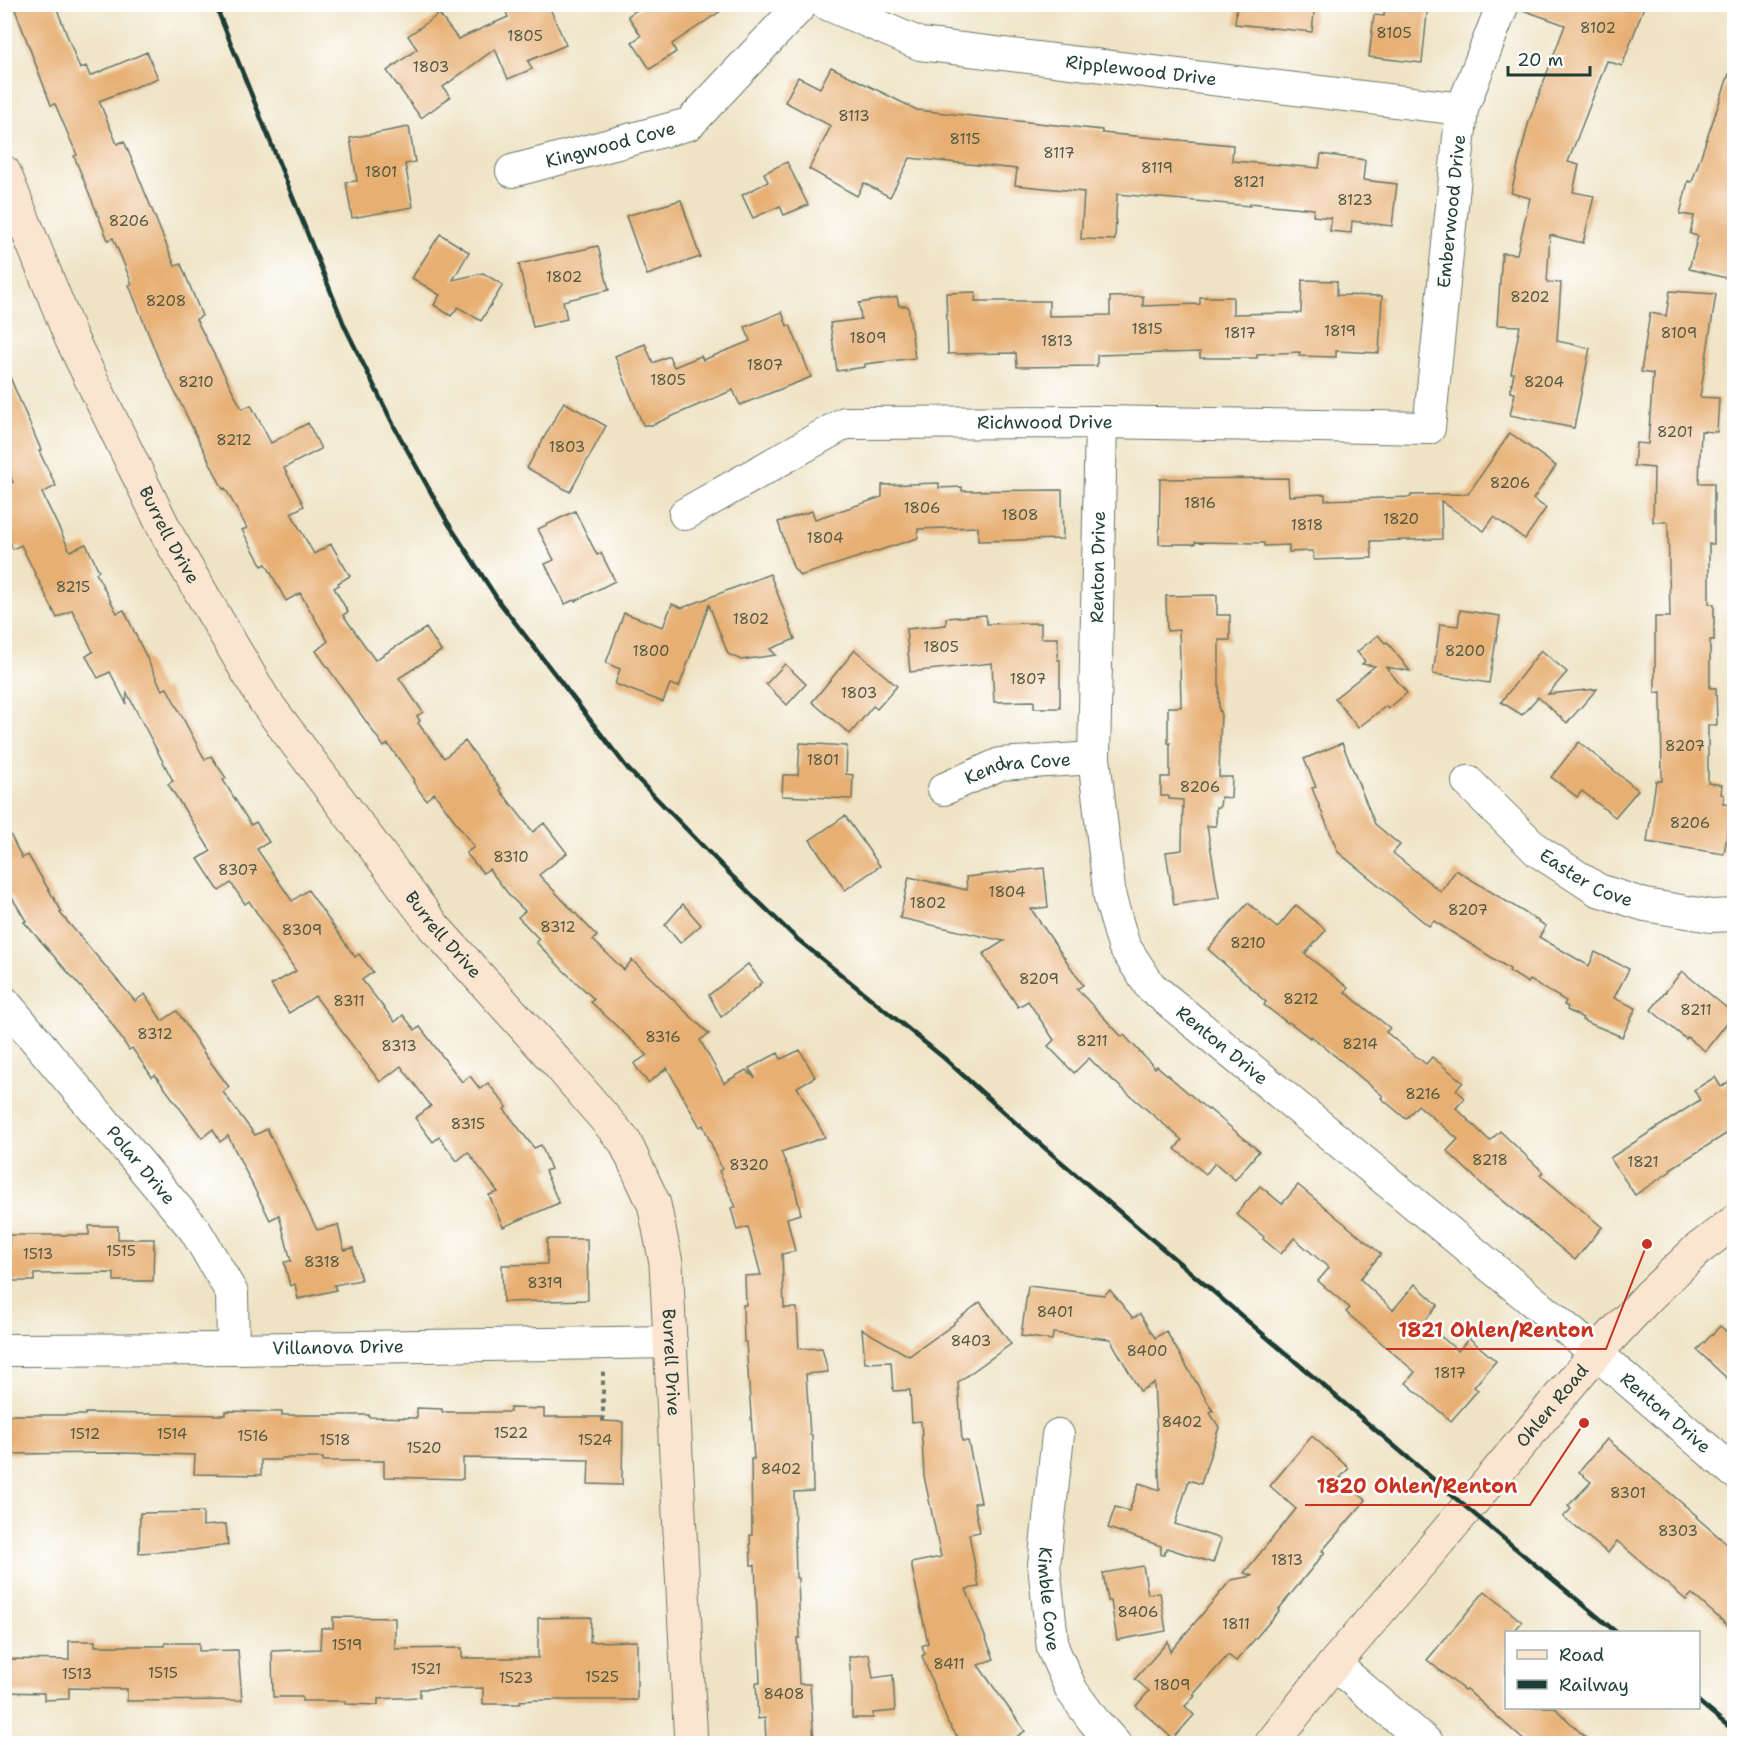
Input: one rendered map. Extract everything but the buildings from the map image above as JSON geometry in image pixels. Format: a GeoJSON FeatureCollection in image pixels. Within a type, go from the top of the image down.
{"type":"FeatureCollection","features":[{"type":"Feature","properties":{"kind":"street","name":"Kingwood Cove"},"geometry":{"type":"LineString","coordinates":[[512,171],[689,124],[802,4]]}},
{"type":"Feature","properties":{"kind":"street","name":"Ripplewood Drive"},"geometry":{"type":"LineString","coordinates":[[827,4],[920,44],[1462,109]]}},
{"type":"Feature","properties":{"kind":"street","name":"Emberwood Drive"},"geometry":{"type":"LineString","coordinates":[[1429,428],[1462,109],[1503,4]]}},
{"type":"Feature","properties":{"kind":"street","name":"Burrell Drive"},"geometry":{"type":"LineString","coordinates":[[4,172],[70,338],[168,536],[264,700],[435,928],[626,1142],[654,1204],[666,1263],[691,1743]]}},
{"type":"Feature","properties":{"kind":"street","name":"Richwood Drive"},"geometry":{"type":"LineString","coordinates":[[685,514],[845,423],[1101,422],[1429,428]]}},
{"type":"Feature","properties":{"kind":"street","name":"Renton Drive"},"geometry":{"type":"LineString","coordinates":[[1101,422],[1094,758],[1110,898],[1124,946],[1150,986],[1596,1353],[1734,1472]]}},
{"type":"Feature","properties":{"kind":"street","name":"Kendra Cove"},"geometry":{"type":"LineString","coordinates":[[944,789],[1000,764],[1094,758]]}},
{"type":"Feature","properties":{"kind":"street","name":"Easter Cove"},"geometry":{"type":"LineString","coordinates":[[1468,782],[1538,851],[1598,891],[1645,905],[1711,916],[1734,915]]}},
{"type":"Feature","properties":{"kind":"street","name":"Polar Drive"},"geometry":{"type":"LineString","coordinates":[[4,1002],[195,1230],[232,1293],[233,1349]]}},
{"type":"Feature","properties":{"kind":"street","name":"Ohlen Road"},"geometry":{"type":"LineString","coordinates":[[1271,1743],[1334,1664],[1596,1353],[1649,1296],[1697,1250],[1734,1222]]}},
{"type":"Feature","properties":{"kind":"street","name":"Villanova Drive"},"geometry":{"type":"LineString","coordinates":[[4,1350],[671,1342]]}},
{"type":"Feature","properties":{"kind":"street","name":"Kimble Cove"},"geometry":{"type":"LineString","coordinates":[[1058,1435],[1044,1565],[1053,1649],[1072,1691],[1094,1721],[1115,1743]]}},
{"type":"Feature","properties":{"kind":"street"},"geometry":{"type":"LineString","coordinates":[[1334,1664],[1428,1743]]}},
{"type":"Feature","properties":{"kind":"path"},"geometry":{"type":"LineString","coordinates":[[603,1344],[603,1421]]}},
{"type":"Feature","properties":{"kind":"railway"},"geometry":{"type":"LineString","coordinates":[[215,4],[345,327],[395,428],[448,523],[500,603],[628,769],[796,938],[944,1058],[1019,1126],[1615,1631]]}},
{"type":"Feature","properties":{"kind":"railway"},"geometry":{"type":"LineString","coordinates":[[1700,1703],[1734,1731]]}},
{"type":"Feature","properties":{"kind":"place","name":"1821 Ohlen/Renton"},"geometry":{"type":"Point","coordinates":[1647,1244]}},
{"type":"Feature","properties":{"kind":"place","name":"1820 Ohlen/Renton"},"geometry":{"type":"Point","coordinates":[1584,1423]}}]}
